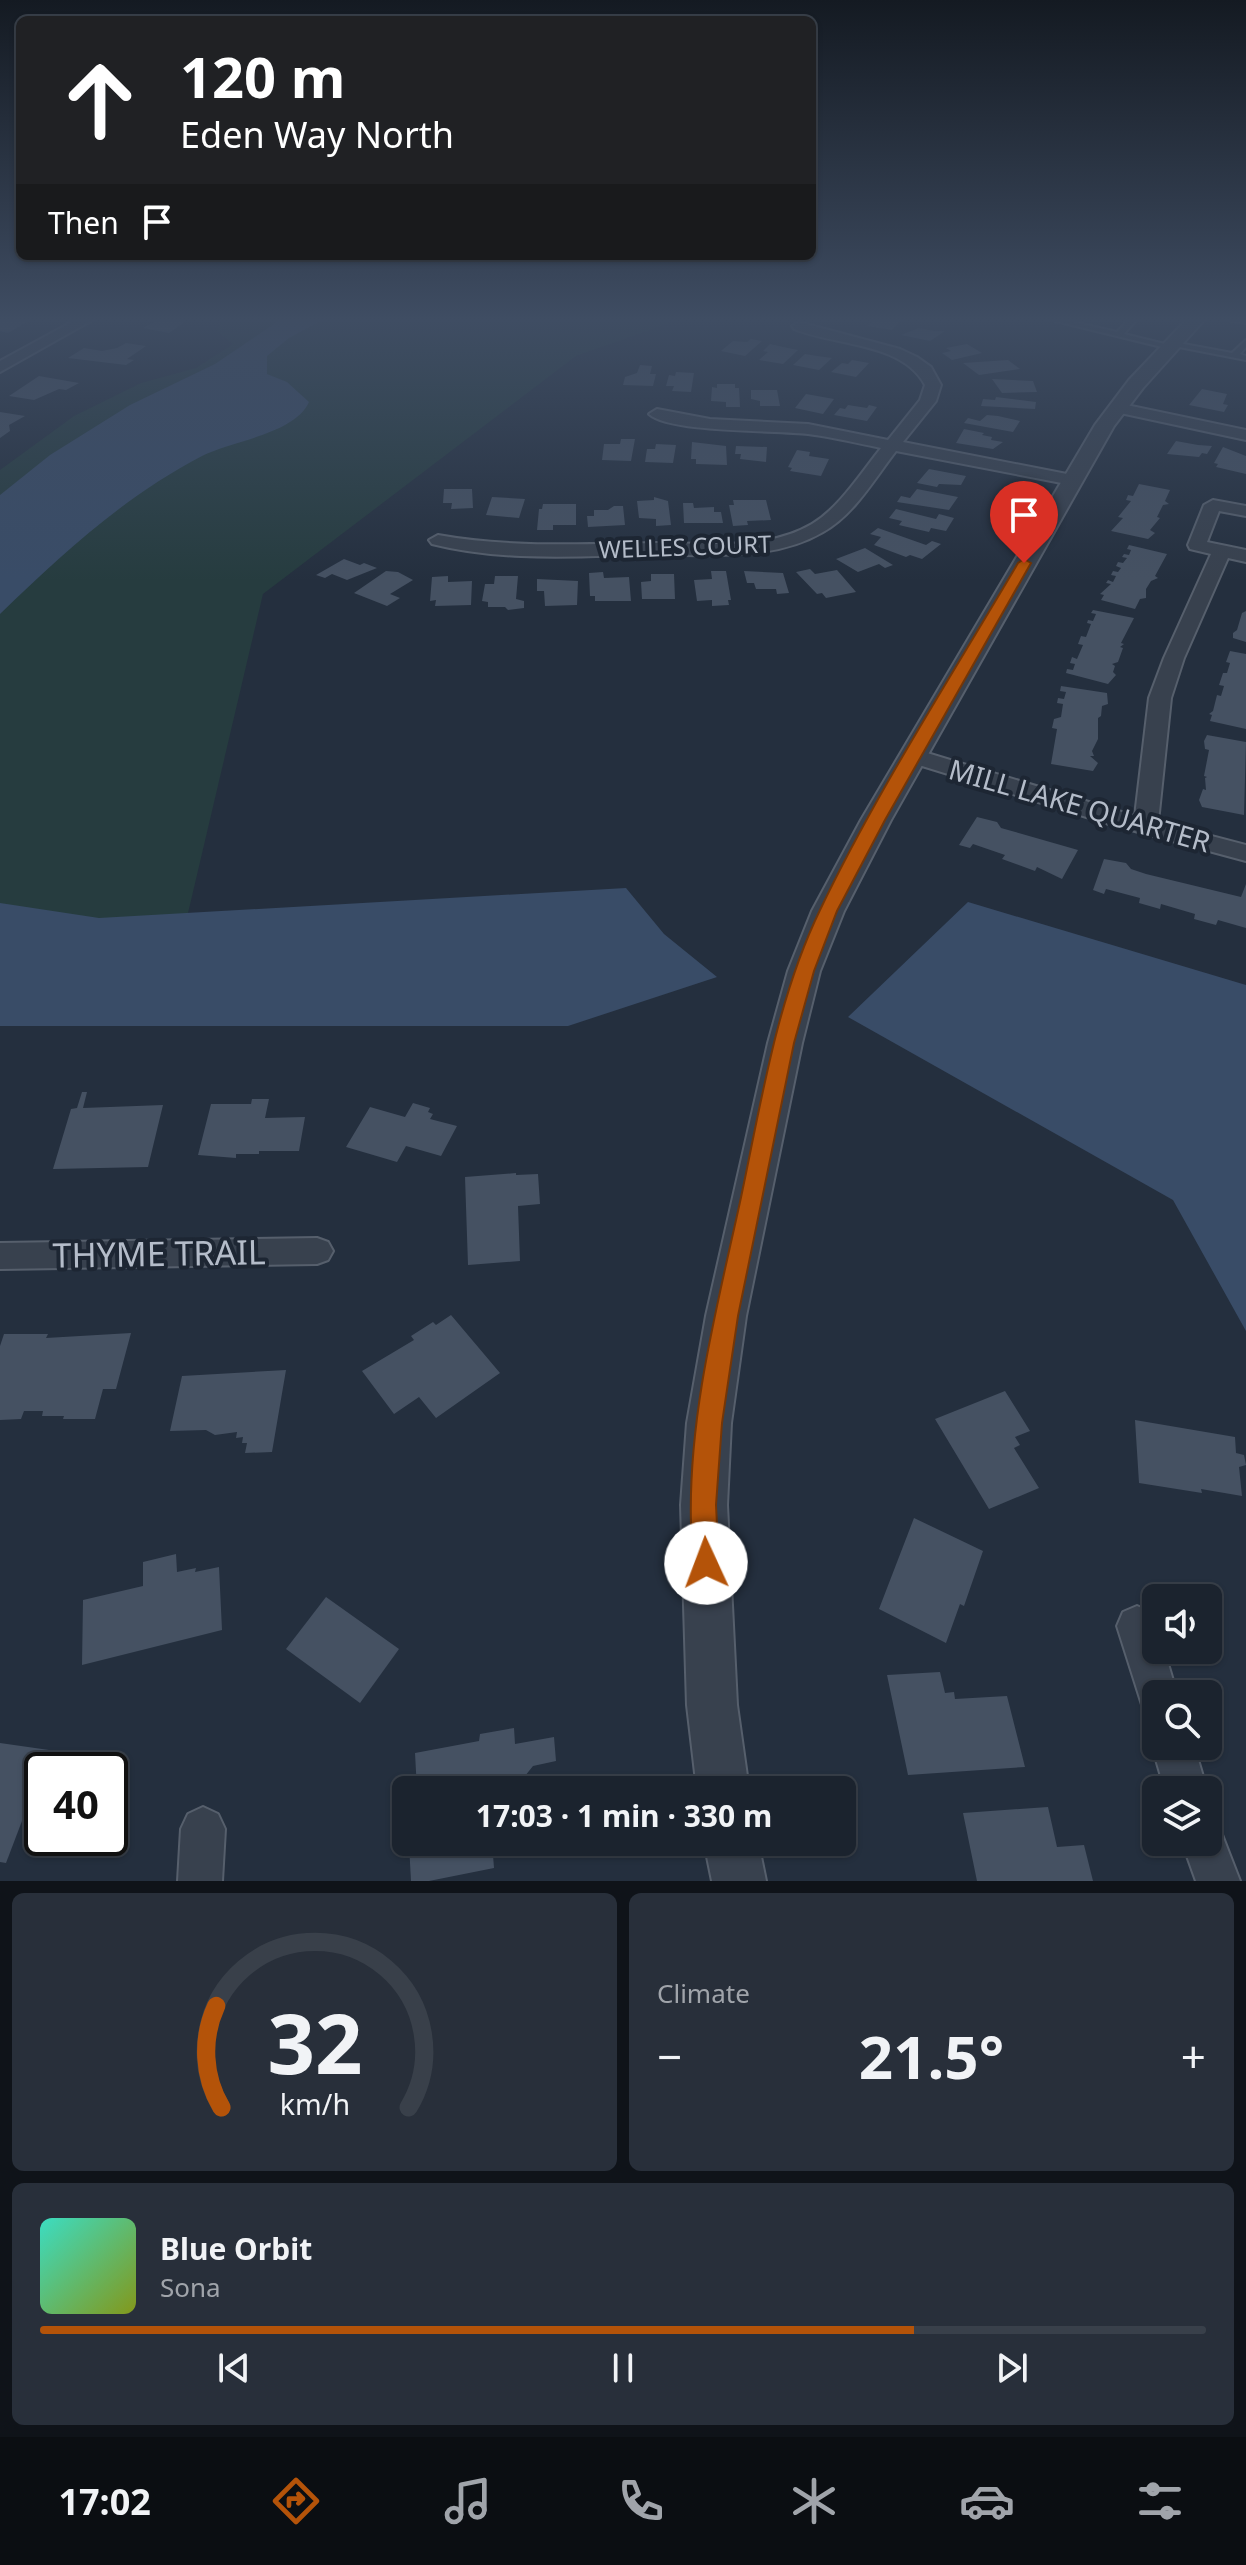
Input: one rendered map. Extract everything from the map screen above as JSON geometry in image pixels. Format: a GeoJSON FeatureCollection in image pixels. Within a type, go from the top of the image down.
{"type":"FeatureCollection","features":[{"type":"Feature","properties":{"kind":"street","name":"WELLES COURT"},"geometry":{"type":"LineString","coordinates":[[438,540],[486,549],[523,551],[764,546],[804,536],[825,525],[924,406]]}},
{"type":"Feature","properties":{"kind":"street"},"geometry":{"type":"LineString","coordinates":[[721,1776],[712,1705],[704,1505],[709,1423],[726,1316],[804,971],[828,911],[914,756],[1072,480],[1117,408],[1246,435]]}},
{"type":"Feature","properties":{"kind":"street"},"geometry":{"type":"LineString","coordinates":[[657,414],[710,424],[808,429],[1072,480]]}},
{"type":"Feature","properties":{"kind":"street"},"geometry":{"type":"LineString","coordinates":[[1246,511],[1213,505],[1197,545],[1246,556]]}},
{"type":"Feature","properties":{"kind":"street"},"geometry":{"type":"LineString","coordinates":[[1146,827],[1160,698],[1174,658],[1222,551]]}},
{"type":"Feature","properties":{"kind":"street","name":"MILL LAKE QUARTER"},"geometry":{"type":"LineString","coordinates":[[914,756],[1146,827],[1246,853]]}},
{"type":"Feature","properties":{"kind":"street","name":"THYME TRAIL"},"geometry":{"type":"LineString","coordinates":[[0,1256],[317,1251]]}},
{"type":"Feature","properties":{"kind":"street"},"geometry":{"type":"LineString","coordinates":[[1137,1626],[1153,1680]]}},
{"type":"Feature","properties":{"kind":"street"},"geometry":{"type":"LineString","coordinates":[[200,1881],[203,1829]]}},
{"type":"Feature","properties":{"kind":"street"},"geometry":{"type":"LineString","coordinates":[[734,1856],[739,1881]]}},
{"type":"Feature","properties":{"kind":"street"},"geometry":{"type":"LineString","coordinates":[[1209,1856],[1218,1881]]}},
{"type":"Feature","properties":{"kind":"green space"},"geometry":{"type":"Polygon","coordinates":[[[95,406],[511,406],[263,594],[177,960],[0,967],[0,470],[74,416],[95,406]]]}},
{"type":"Feature","properties":{"kind":"water"},"geometry":{"type":"Polygon","coordinates":[[[129,406],[307,406],[302,413],[277,429],[202,456],[147,489],[71,548],[0,614],[0,495],[50,455],[129,406]]]}},
{"type":"Feature","properties":{"kind":"water"},"geometry":{"type":"Polygon","coordinates":[[[626,888],[664,934],[717,977],[568,1026],[0,1026],[0,903],[99,918],[626,888]]]}},
{"type":"Feature","properties":{"kind":"water"},"geometry":{"type":"Polygon","coordinates":[[[968,902],[1246,985],[1246,1331],[1173,1200],[848,1017],[968,902]]]}},
{"type":"Feature","properties":{"kind":"building"},"geometry":{"type":"Polygon","coordinates":[[[797,406],[829,406],[823,414],[795,408],[797,406]]]}},
{"type":"Feature","properties":{"kind":"building"},"geometry":{"type":"Polygon","coordinates":[[[847,406],[877,407],[867,421],[834,415],[840,408],[847,406]]]}},
{"type":"Feature","properties":{"kind":"building"},"geometry":{"type":"Polygon","coordinates":[[[981,406],[1035,406],[1035,409],[981,406]]]}},
{"type":"Feature","properties":{"kind":"building"},"geometry":{"type":"Polygon","coordinates":[[[1193,406],[1228,406],[1224,412],[1193,406]]]}},
{"type":"Feature","properties":{"kind":"building"},"geometry":{"type":"Polygon","coordinates":[[[0,412],[25,416],[9,425],[10,431],[0,438],[0,412]]]}},
{"type":"Feature","properties":{"kind":"building"},"geometry":{"type":"Polygon","coordinates":[[[987,415],[1020,421],[1013,432],[964,423],[968,418],[980,421],[987,415]]]}},
{"type":"Feature","properties":{"kind":"building"},"geometry":{"type":"Polygon","coordinates":[[[964,429],[984,433],[982,435],[992,437],[991,440],[1003,442],[993,449],[956,443],[964,429]]]}},
{"type":"Feature","properties":{"kind":"building"},"geometry":{"type":"Polygon","coordinates":[[[621,439],[635,439],[631,461],[602,460],[604,444],[620,444],[621,439]]]}},
{"type":"Feature","properties":{"kind":"building"},"geometry":{"type":"Polygon","coordinates":[[[1176,441],[1212,446],[1207,454],[1202,453],[1199,457],[1167,454],[1176,441]]]}},
{"type":"Feature","properties":{"kind":"building"},"geometry":{"type":"Polygon","coordinates":[[[692,442],[726,446],[727,465],[696,464],[696,459],[691,459],[692,442]]]}},
{"type":"Feature","properties":{"kind":"building"},"geometry":{"type":"Polygon","coordinates":[[[656,444],[676,445],[673,463],[645,462],[647,449],[655,449],[656,444]]]}},
{"type":"Feature","properties":{"kind":"building"},"geometry":{"type":"Polygon","coordinates":[[[736,446],[767,447],[766,462],[740,459],[741,454],[735,454],[736,446]]]}},
{"type":"Feature","properties":{"kind":"building"},"geometry":{"type":"Polygon","coordinates":[[[1223,447],[1246,456],[1246,474],[1216,467],[1218,464],[1214,463],[1223,447]]]}},
{"type":"Feature","properties":{"kind":"building"},"geometry":{"type":"Polygon","coordinates":[[[797,450],[810,452],[809,456],[829,459],[821,476],[790,471],[792,468],[788,467],[797,450]]]}},
{"type":"Feature","properties":{"kind":"building"},"geometry":{"type":"Polygon","coordinates":[[[929,469],[966,476],[961,485],[939,484],[937,487],[917,483],[929,469]]]}},
{"type":"Feature","properties":{"kind":"building"},"geometry":{"type":"Polygon","coordinates":[[[1139,484],[1170,490],[1165,501],[1169,504],[1163,505],[1157,517],[1160,518],[1150,530],[1155,533],[1148,539],[1111,531],[1123,518],[1118,517],[1131,501],[1126,500],[1128,495],[1133,496],[1139,484]]]}},
{"type":"Feature","properties":{"kind":"building"},"geometry":{"type":"Polygon","coordinates":[[[444,489],[472,489],[473,508],[451,509],[452,503],[443,503],[444,489]]]}},
{"type":"Feature","properties":{"kind":"building"},"geometry":{"type":"Polygon","coordinates":[[[917,489],[958,497],[949,510],[897,502],[901,496],[910,498],[917,489]]]}},
{"type":"Feature","properties":{"kind":"building"},"geometry":{"type":"Polygon","coordinates":[[[492,497],[525,499],[519,518],[486,515],[492,497]]]}},
{"type":"Feature","properties":{"kind":"building"},"geometry":{"type":"Polygon","coordinates":[[[654,497],[668,501],[671,525],[656,526],[656,519],[639,518],[637,501],[654,500],[654,497]]]}},
{"type":"Feature","properties":{"kind":"building"},"geometry":{"type":"Polygon","coordinates":[[[733,500],[766,500],[771,520],[747,521],[748,525],[733,526],[729,505],[734,505],[733,500]]]}},
{"type":"Feature","properties":{"kind":"building"},"geometry":{"type":"Polygon","coordinates":[[[683,503],[693,503],[694,508],[714,507],[714,512],[721,512],[723,523],[684,523],[683,503]]]}},
{"type":"Feature","properties":{"kind":"building"},"geometry":{"type":"Polygon","coordinates":[[[543,504],[576,504],[576,525],[553,525],[553,530],[537,530],[539,509],[543,504]]]}},
{"type":"Feature","properties":{"kind":"building"},"geometry":{"type":"Polygon","coordinates":[[[623,506],[625,525],[588,527],[587,516],[594,516],[594,510],[608,510],[623,506]]]}},
{"type":"Feature","properties":{"kind":"building"},"geometry":{"type":"Polygon","coordinates":[[[896,509],[936,519],[939,514],[954,518],[946,531],[931,528],[929,532],[899,525],[902,521],[889,518],[896,509]]]}},
{"type":"Feature","properties":{"kind":"building"},"geometry":{"type":"Polygon","coordinates":[[[878,528],[926,545],[932,541],[941,544],[922,559],[910,555],[906,557],[874,545],[881,537],[870,534],[878,528]]]}},
{"type":"Feature","properties":{"kind":"building"},"geometry":{"type":"Polygon","coordinates":[[[1129,545],[1167,554],[1155,576],[1158,578],[1151,581],[1146,589],[1146,598],[1140,599],[1135,609],[1101,600],[1104,595],[1100,594],[1111,584],[1106,583],[1108,580],[1113,582],[1116,576],[1111,575],[1113,571],[1118,572],[1121,568],[1116,566],[1118,562],[1123,563],[1127,558],[1122,557],[1124,554],[1129,555],[1129,545]]]}},
{"type":"Feature","properties":{"kind":"building"},"geometry":{"type":"Polygon","coordinates":[[[865,548],[893,565],[885,568],[879,564],[858,572],[836,559],[865,548]]]}},
{"type":"Feature","properties":{"kind":"building"},"geometry":{"type":"Polygon","coordinates":[[[344,559],[377,568],[347,580],[332,574],[325,578],[316,575],[344,559]]]}},
{"type":"Feature","properties":{"kind":"building"},"geometry":{"type":"Polygon","coordinates":[[[810,569],[815,574],[837,570],[856,592],[826,598],[822,593],[817,594],[796,572],[810,569]]]}},
{"type":"Feature","properties":{"kind":"building"},"geometry":{"type":"Polygon","coordinates":[[[386,571],[398,572],[413,580],[390,594],[400,598],[387,606],[354,593],[386,571]]]}},
{"type":"Feature","properties":{"kind":"building"},"geometry":{"type":"Polygon","coordinates":[[[711,571],[726,571],[731,600],[728,600],[729,605],[712,606],[712,600],[697,601],[694,580],[712,579],[711,571]]]}},
{"type":"Feature","properties":{"kind":"building"},"geometry":{"type":"Polygon","coordinates":[[[744,571],[783,573],[789,593],[777,594],[776,589],[756,589],[754,583],[747,583],[744,571]]]}},
{"type":"Feature","properties":{"kind":"building"},"geometry":{"type":"Polygon","coordinates":[[[603,572],[604,578],[629,577],[631,601],[595,601],[595,596],[590,596],[589,573],[603,572]]]}},
{"type":"Feature","properties":{"kind":"building"},"geometry":{"type":"Polygon","coordinates":[[[651,574],[674,574],[675,599],[642,599],[641,582],[651,581],[651,574]]]}},
{"type":"Feature","properties":{"kind":"building"},"geometry":{"type":"Polygon","coordinates":[[[448,576],[448,582],[472,581],[471,605],[435,606],[436,600],[430,601],[432,577],[448,576]]]}},
{"type":"Feature","properties":{"kind":"building"},"geometry":{"type":"Polygon","coordinates":[[[495,576],[518,576],[516,599],[524,601],[524,608],[508,610],[505,607],[488,607],[488,602],[482,601],[485,584],[494,584],[495,576]]]}},
{"type":"Feature","properties":{"kind":"building"},"geometry":{"type":"Polygon","coordinates":[[[537,579],[578,581],[577,605],[545,606],[544,591],[537,591],[537,579]]]}},
{"type":"Feature","properties":{"kind":"building"},"geometry":{"type":"Polygon","coordinates":[[[1093,610],[1134,618],[1121,643],[1124,644],[1120,647],[1123,648],[1118,662],[1112,664],[1116,675],[1108,684],[1066,673],[1067,669],[1073,670],[1075,664],[1070,663],[1072,657],[1077,659],[1083,645],[1078,644],[1081,636],[1086,637],[1091,624],[1087,623],[1088,620],[1093,621],[1096,614],[1091,613],[1093,610]]]}},
{"type":"Feature","properties":{"kind":"building"},"geometry":{"type":"Polygon","coordinates":[[[1246,611],[1246,642],[1233,638],[1233,633],[1237,630],[1242,613],[1246,611]]]}},
{"type":"Feature","properties":{"kind":"building"},"geometry":{"type":"Polygon","coordinates":[[[1230,651],[1246,654],[1246,729],[1210,721],[1212,715],[1209,714],[1224,686],[1219,685],[1223,673],[1227,673],[1230,663],[1226,662],[1230,651]]]}},
{"type":"Feature","properties":{"kind":"building"},"geometry":{"type":"Polygon","coordinates":[[[1061,686],[1107,693],[1108,704],[1102,706],[1098,718],[1098,739],[1092,751],[1094,756],[1090,756],[1098,763],[1093,771],[1051,764],[1057,729],[1052,728],[1054,719],[1061,717],[1063,704],[1057,703],[1058,698],[1064,699],[1066,692],[1060,691],[1061,686]]]}},
{"type":"Feature","properties":{"kind":"building"},"geometry":{"type":"Polygon","coordinates":[[[1207,735],[1246,742],[1244,815],[1202,807],[1199,800],[1203,789],[1206,790],[1207,777],[1204,776],[1209,750],[1205,749],[1204,741],[1207,735]]]}},
{"type":"Feature","properties":{"kind":"building"},"geometry":{"type":"Polygon","coordinates":[[[977,817],[997,822],[1001,828],[1078,850],[1062,879],[1037,867],[1035,871],[1002,859],[1005,855],[973,844],[970,848],[959,845],[977,817]]]}},
{"type":"Feature","properties":{"kind":"building"},"geometry":{"type":"Polygon","coordinates":[[[1104,859],[1126,863],[1131,869],[1146,874],[1241,897],[1246,884],[1246,928],[1218,920],[1216,925],[1194,919],[1195,914],[1161,904],[1160,909],[1139,903],[1140,898],[1106,889],[1104,894],[1093,890],[1104,859]]]}},
{"type":"Feature","properties":{"kind":"building"},"geometry":{"type":"Polygon","coordinates":[[[82,1092],[87,1092],[83,1108],[163,1105],[148,1167],[53,1169],[71,1109],[77,1108],[82,1092]]]}},
{"type":"Feature","properties":{"kind":"building"},"geometry":{"type":"Polygon","coordinates":[[[252,1099],[269,1099],[265,1118],[305,1117],[299,1151],[259,1151],[259,1154],[236,1154],[236,1158],[198,1155],[211,1104],[251,1104],[252,1099]]]}},
{"type":"Feature","properties":{"kind":"building"},"geometry":{"type":"Polygon","coordinates":[[[413,1103],[430,1108],[428,1112],[433,1114],[430,1119],[457,1126],[441,1156],[406,1146],[397,1162],[346,1147],[370,1107],[405,1117],[413,1103]]]}},
{"type":"Feature","properties":{"kind":"building"},"geometry":{"type":"Polygon","coordinates":[[[538,1174],[540,1204],[518,1206],[520,1261],[468,1265],[465,1177],[538,1174]]]}},
{"type":"Feature","properties":{"kind":"building"},"geometry":{"type":"Polygon","coordinates":[[[451,1315],[500,1373],[436,1418],[419,1397],[394,1414],[362,1371],[414,1340],[411,1336],[433,1322],[436,1325],[451,1315]]]}},
{"type":"Feature","properties":{"kind":"building"},"geometry":{"type":"Polygon","coordinates":[[[131,1333],[116,1389],[103,1389],[95,1419],[63,1419],[64,1416],[42,1416],[43,1411],[24,1411],[21,1419],[0,1420],[0,1346],[4,1334],[48,1334],[46,1338],[131,1333]]]}},
{"type":"Feature","properties":{"kind":"building"},"geometry":{"type":"Polygon","coordinates":[[[286,1370],[272,1452],[245,1453],[247,1443],[242,1443],[243,1437],[236,1438],[237,1432],[215,1435],[206,1430],[170,1431],[182,1376],[286,1370]]]}},
{"type":"Feature","properties":{"kind":"building"},"geometry":{"type":"Polygon","coordinates":[[[1005,1391],[1030,1431],[1015,1437],[1020,1445],[1014,1448],[1039,1488],[989,1509],[935,1419],[1005,1391]]]}},
{"type":"Feature","properties":{"kind":"building"},"geometry":{"type":"Polygon","coordinates":[[[1135,1420],[1235,1437],[1236,1453],[1244,1455],[1246,1465],[1239,1467],[1242,1496],[1139,1483],[1135,1420]]]}},
{"type":"Feature","properties":{"kind":"building"},"geometry":{"type":"Polygon","coordinates":[[[914,1518],[983,1551],[964,1606],[960,1604],[946,1643],[879,1609],[914,1518]]]}},
{"type":"Feature","properties":{"kind":"building"},"geometry":{"type":"Polygon","coordinates":[[[176,1554],[177,1572],[219,1567],[222,1630],[82,1665],[83,1600],[143,1586],[143,1562],[176,1554]]]}},
{"type":"Feature","properties":{"kind":"building"},"geometry":{"type":"Polygon","coordinates":[[[326,1597],[399,1649],[360,1703],[286,1649],[326,1597]]]}},
{"type":"Feature","properties":{"kind":"building"},"geometry":{"type":"Polygon","coordinates":[[[940,1672],[945,1693],[954,1692],[955,1699],[1007,1696],[1025,1767],[908,1775],[887,1675],[940,1672]]]}},
{"type":"Feature","properties":{"kind":"building"},"geometry":{"type":"Polygon","coordinates":[[[514,1728],[515,1744],[554,1737],[556,1761],[533,1766],[525,1776],[416,1776],[415,1753],[479,1741],[480,1734],[514,1728]]]}},
{"type":"Feature","properties":{"kind":"building"},"geometry":{"type":"Polygon","coordinates":[[[0,1743],[49,1750],[24,1752],[24,1816],[6,1863],[0,1862],[0,1743]]]}},
{"type":"Feature","properties":{"kind":"building"},"geometry":{"type":"Polygon","coordinates":[[[1048,1807],[1057,1847],[1084,1845],[1093,1881],[977,1881],[963,1813],[1048,1807]]]}},
{"type":"Feature","properties":{"kind":"building"},"geometry":{"type":"Polygon","coordinates":[[[410,1856],[493,1856],[494,1868],[429,1881],[411,1881],[410,1856]]]}},
{"type":"Feature","properties":{"kind":"route"},"geometry":{"type":"LineString","coordinates":[[706,1563],[704,1505],[709,1423],[726,1316],[785,1043],[804,971],[828,911],[876,820],[1024,563]]}}]}
